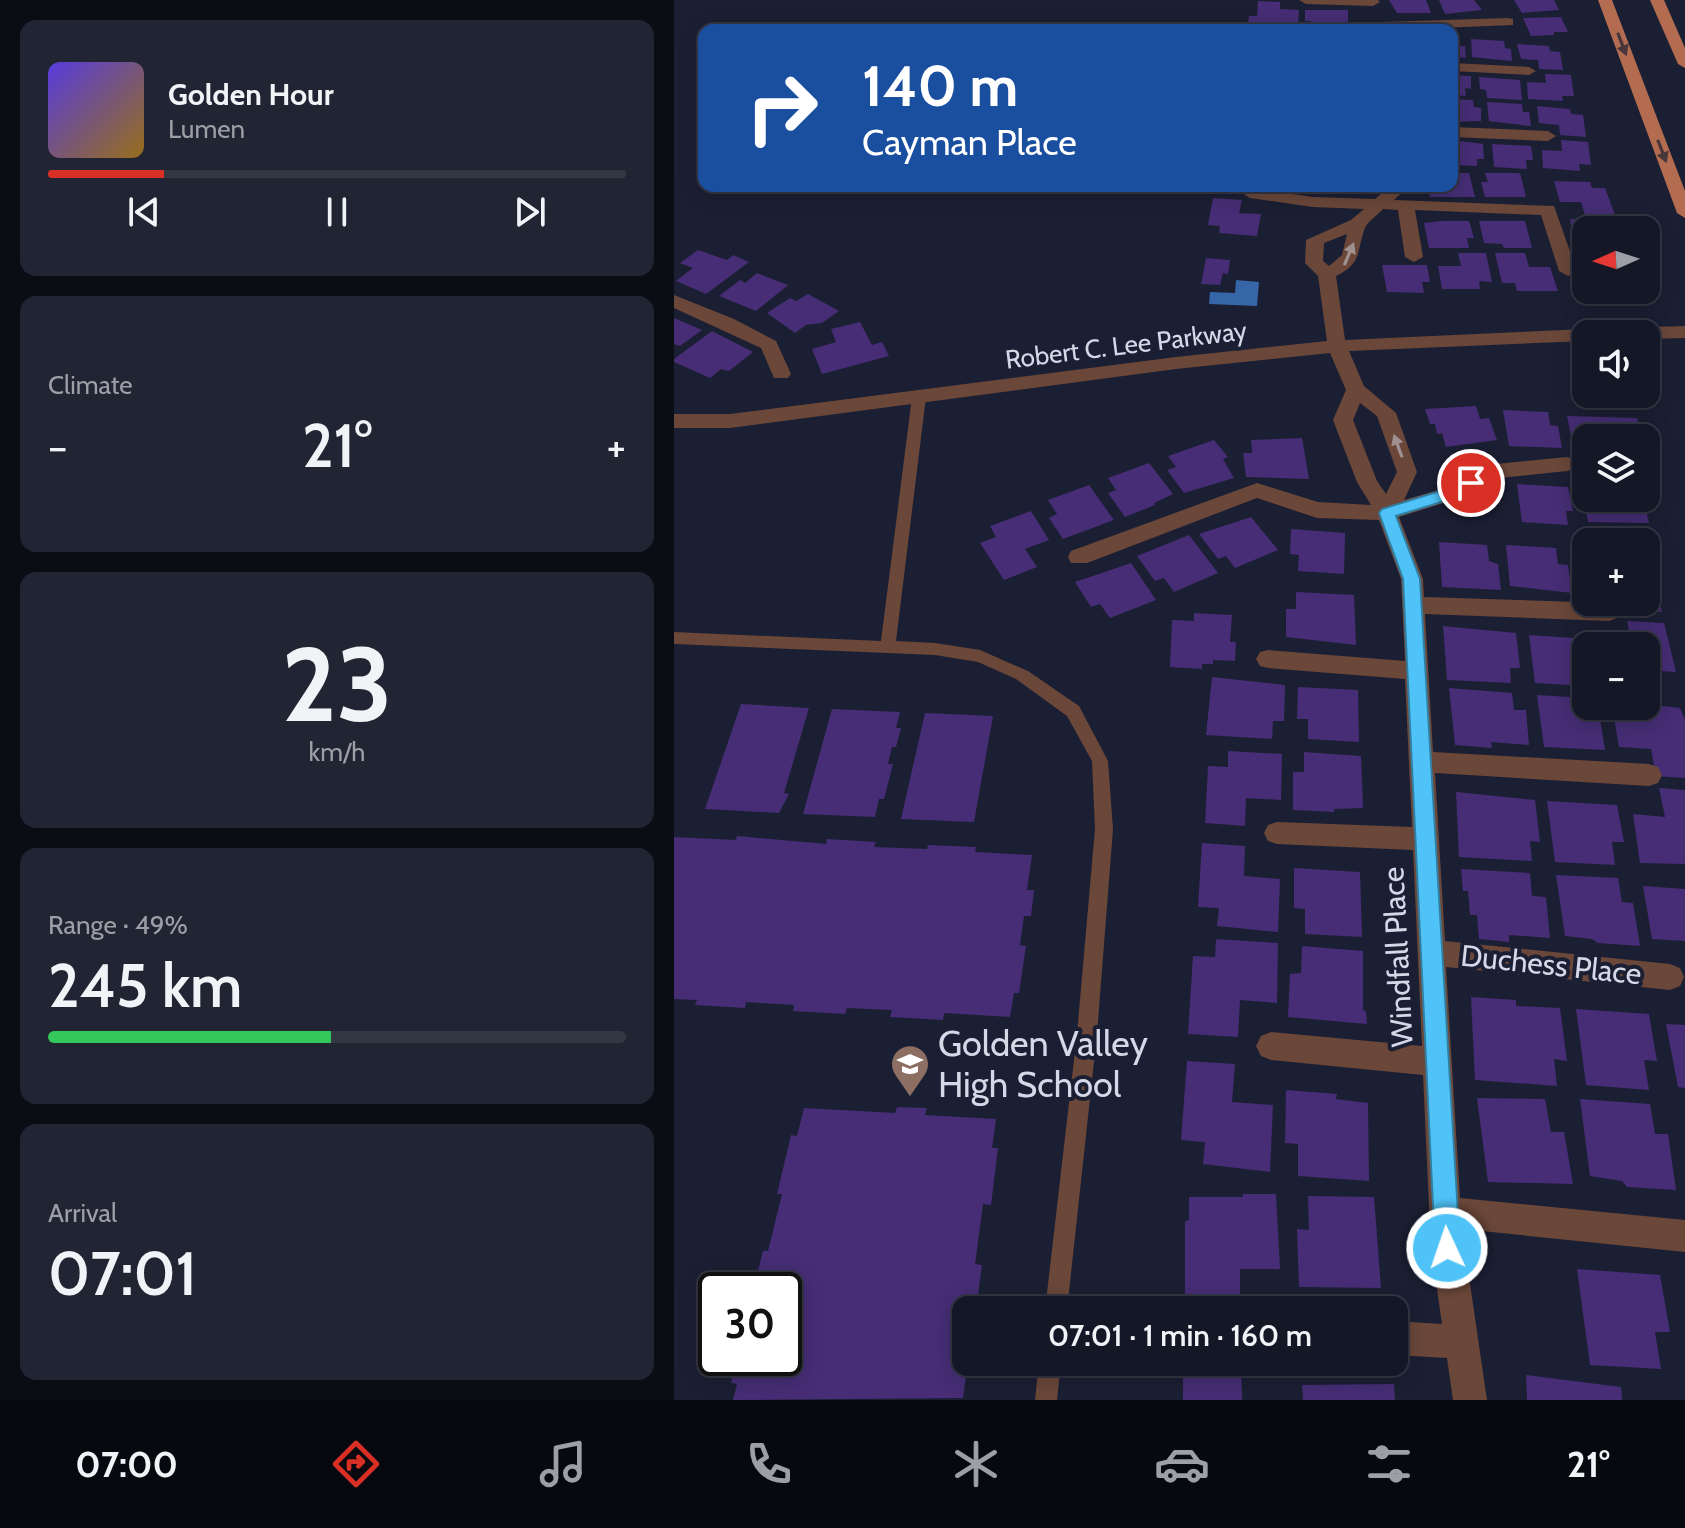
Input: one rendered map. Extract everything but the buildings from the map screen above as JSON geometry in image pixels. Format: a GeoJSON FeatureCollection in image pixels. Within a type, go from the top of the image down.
{"type":"FeatureCollection","features":[{"type":"Feature","properties":{"kind":"main road"},"geometry":{"type":"LineString","coordinates":[[1605,0],[1685,213]]}},
{"type":"Feature","properties":{"kind":"main road"},"geometry":{"type":"LineString","coordinates":[[1657,0],[1685,64]]}},
{"type":"Feature","properties":{"kind":"street"},"geometry":{"type":"LineString","coordinates":[[1306,0],[1373,1],[1382,24]]}},
{"type":"Feature","properties":{"kind":"street"},"geometry":{"type":"LineString","coordinates":[[1458,24],[1509,22]]}},
{"type":"Feature","properties":{"kind":"street"},"geometry":{"type":"LineString","coordinates":[[1458,67],[1529,71]]}},
{"type":"Feature","properties":{"kind":"street"},"geometry":{"type":"LineString","coordinates":[[1458,132],[1548,136]]}},
{"type":"Feature","properties":{"kind":"street"},"geometry":{"type":"LineString","coordinates":[[1387,513],[1407,472],[1386,413],[1356,390],[1337,346],[1327,274],[1314,263],[1315,240],[1357,224],[1394,192]]}},
{"type":"Feature","properties":{"kind":"street"},"geometry":{"type":"LineString","coordinates":[[1250,193],[1313,202],[1381,206],[1548,210],[1568,271]]}},
{"type":"Feature","properties":{"kind":"street"},"geometry":{"type":"LineString","coordinates":[[1406,206],[1414,257]]}},
{"type":"Feature","properties":{"kind":"street"},"geometry":{"type":"LineString","coordinates":[[1327,274],[1345,266],[1352,252],[1357,224]]}},
{"type":"Feature","properties":{"kind":"street"},"geometry":{"type":"LineString","coordinates":[[674,301],[769,345],[781,374]]}},
{"type":"Feature","properties":{"kind":"street"},"geometry":{"type":"LineString","coordinates":[[1660,333],[1685,332]]}},
{"type":"Feature","properties":{"kind":"street","name":"Robert C. Lee Parkway"},"geometry":{"type":"LineString","coordinates":[[674,421],[730,421],[1337,346],[1572,336]]}},
{"type":"Feature","properties":{"kind":"street","name":"Windfall Place"},"geometry":{"type":"LineString","coordinates":[[1356,390],[1343,420],[1367,482],[1387,513],[1412,579],[1447,1248],[1470,1400]]}},
{"type":"Feature","properties":{"kind":"street"},"geometry":{"type":"LineString","coordinates":[[1079,557],[1257,490],[1317,510],[1387,513],[1446,495],[1496,471],[1567,464]]}},
{"type":"Feature","properties":{"kind":"street"},"geometry":{"type":"LineString","coordinates":[[1414,605],[1572,611]]}},
{"type":"Feature","properties":{"kind":"street"},"geometry":{"type":"LineString","coordinates":[[1268,659],[1418,671]]}},
{"type":"Feature","properties":{"kind":"street"},"geometry":{"type":"LineString","coordinates":[[1423,762],[1649,775]]}},
{"type":"Feature","properties":{"kind":"street"},"geometry":{"type":"LineString","coordinates":[[1277,833],[1426,839]]}},
{"type":"Feature","properties":{"kind":"street","name":"Duchess Place"},"geometry":{"type":"LineString","coordinates":[[1432,953],[1670,977]]}},
{"type":"Feature","properties":{"kind":"street"},"geometry":{"type":"LineString","coordinates":[[1271,1046],[1437,1062]]}},
{"type":"Feature","properties":{"kind":"street"},"geometry":{"type":"LineString","coordinates":[[1445,1212],[1685,1236]]}},
{"type":"Feature","properties":{"kind":"street"},"geometry":{"type":"LineString","coordinates":[[1408,1339],[1462,1342]]}},
{"type":"Feature","properties":{"kind":"lane"},"geometry":{"type":"LineString","coordinates":[[888,647],[919,397]]}},
{"type":"Feature","properties":{"kind":"lane"},"geometry":{"type":"LineString","coordinates":[[674,638],[888,647],[980,656],[1022,675],[1073,711],[1100,761],[1103,845],[1087,1034],[1058,1296]]}},
{"type":"Feature","properties":{"kind":"lane"},"geometry":{"type":"LineString","coordinates":[[1046,1400],[1049,1376]]}},
{"type":"Feature","properties":{"kind":"water"},"geometry":{"type":"Polygon","coordinates":[[[1236,280],[1259,282],[1257,306],[1209,304],[1210,292],[1235,293],[1236,280]]]}},
{"type":"Feature","properties":{"kind":"place","name":"Golden Valley High School"},"geometry":{"type":"Point","coordinates":[910,1098]}},
{"type":"Feature","properties":{"kind":"route"},"geometry":{"type":"LineString","coordinates":[[1447,1248],[1412,579],[1387,513],[1446,495],[1471,483]]}}]}
